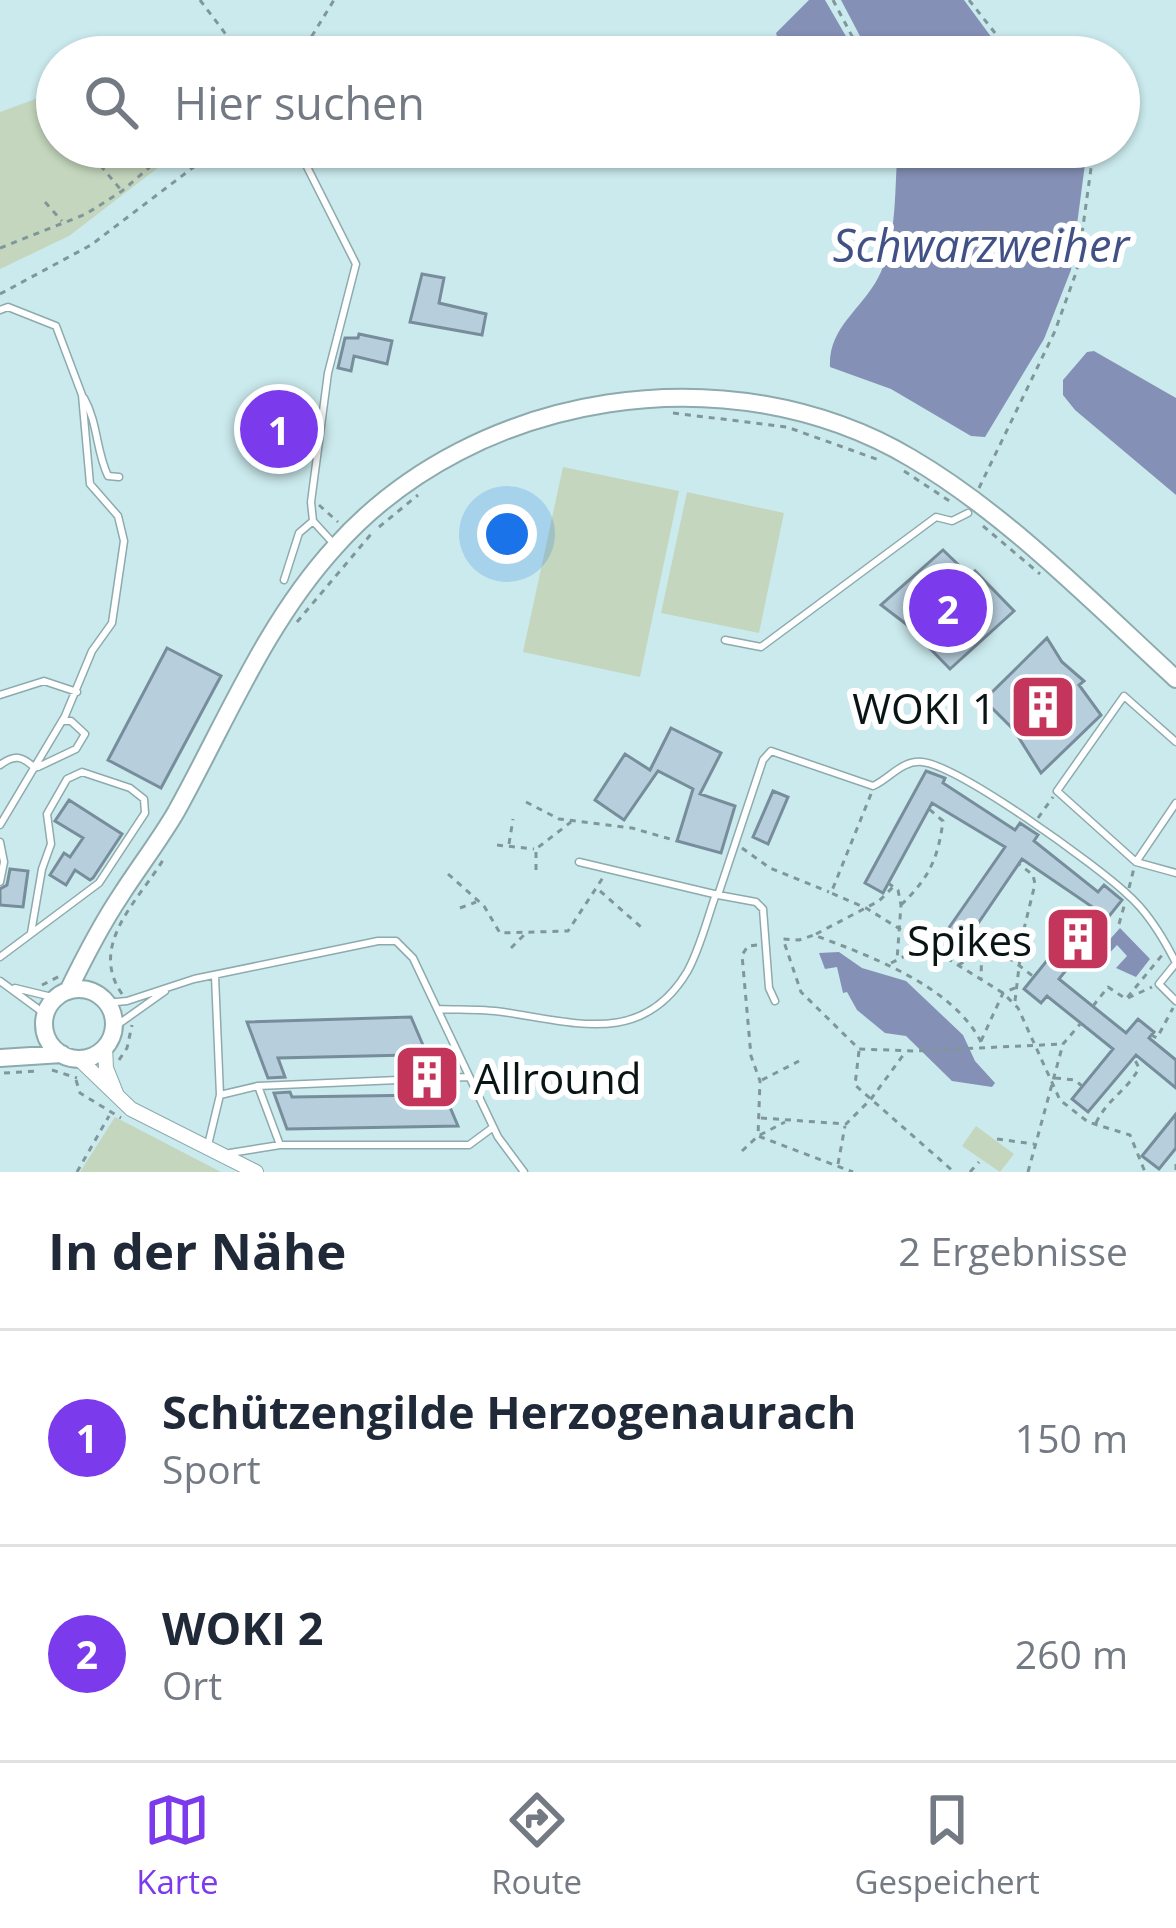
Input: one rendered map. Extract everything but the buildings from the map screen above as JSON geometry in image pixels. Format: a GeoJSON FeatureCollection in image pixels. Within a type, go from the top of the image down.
{"type":"FeatureCollection","features":[{"type":"Feature","properties":{"kind":"street"},"geometry":{"type":"LineString","coordinates":[[0,1057],[23,1051],[46,1036],[56,1001],[198,772],[277,622],[342,539],[430,468],[495,434],[559,413],[630,399],[736,400],[788,409],[847,428],[907,455],[1176,679]]}},
{"type":"Feature","properties":{"kind":"street"},"geometry":{"type":"LineString","coordinates":[[94,943],[99,997],[113,1028],[99,1070]]}},
{"type":"Feature","properties":{"kind":"street"},"geometry":{"type":"LineString","coordinates":[[56,1001],[99,997]]}},
{"type":"Feature","properties":{"kind":"street"},"geometry":{"type":"LineString","coordinates":[[46,1036],[70,1056],[99,1070],[118,1098],[149,1119],[256,1172]]}},
{"type":"Feature","properties":{"kind":"street"},"geometry":{"type":"LineString","coordinates":[[0,1057],[70,1056],[104,1047]]}},
{"type":"Feature","properties":{"kind":"lane"},"geometry":{"type":"LineString","coordinates":[[308,168],[356,264],[328,373],[311,502],[313,520]]}},
{"type":"Feature","properties":{"kind":"lane"},"geometry":{"type":"LineString","coordinates":[[0,310],[8,307],[56,326],[94,416],[108,476],[118,477]]}},
{"type":"Feature","properties":{"kind":"lane"},"geometry":{"type":"LineString","coordinates":[[0,825],[62,721],[92,651],[112,623],[124,541],[118,516],[90,484],[82,395]]}},
{"type":"Feature","properties":{"kind":"lane"},"geometry":{"type":"LineString","coordinates":[[725,640],[760,647],[936,517],[952,520],[970,507]]}},
{"type":"Feature","properties":{"kind":"lane"},"geometry":{"type":"LineString","coordinates":[[313,520],[342,539]]}},
{"type":"Feature","properties":{"kind":"lane"},"geometry":{"type":"LineString","coordinates":[[284,580],[299,533],[313,520]]}},
{"type":"Feature","properties":{"kind":"lane"},"geometry":{"type":"LineString","coordinates":[[0,695],[44,681],[77,692]]}},
{"type":"Feature","properties":{"kind":"lane"},"geometry":{"type":"LineString","coordinates":[[1176,742],[1124,696],[1057,791],[1136,862],[1176,873]]}},
{"type":"Feature","properties":{"kind":"lane"},"geometry":{"type":"LineString","coordinates":[[34,768],[76,749],[84,730],[62,721]]}},
{"type":"Feature","properties":{"kind":"lane"},"geometry":{"type":"LineString","coordinates":[[438,1009],[485,1010],[596,1026],[632,1020],[664,1000],[686,974],[763,760],[772,751],[873,786],[904,765],[926,763],[1034,824],[1128,894],[1176,963],[1159,984],[1176,1002]]}},
{"type":"Feature","properties":{"kind":"lane"},"geometry":{"type":"LineString","coordinates":[[0,765],[11,757],[23,758],[34,768]]}},
{"type":"Feature","properties":{"kind":"lane"},"geometry":{"type":"LineString","coordinates":[[0,957],[31,934],[107,874],[145,813],[140,794],[90,773],[77,772],[67,779],[47,814],[51,844],[41,869],[31,934]]}},
{"type":"Feature","properties":{"kind":"lane"},"geometry":{"type":"LineString","coordinates":[[1136,862],[1176,803]]}},
{"type":"Feature","properties":{"kind":"lane"},"geometry":{"type":"LineString","coordinates":[[0,842],[4,862],[0,882]]}},
{"type":"Feature","properties":{"kind":"lane"},"geometry":{"type":"LineString","coordinates":[[579,862],[761,906],[769,988],[775,1001]]}},
{"type":"Feature","properties":{"kind":"lane"},"geometry":{"type":"LineString","coordinates":[[99,997],[127,1001],[215,976],[390,940],[408,950],[493,1127],[524,1172]]}},
{"type":"Feature","properties":{"kind":"lane"},"geometry":{"type":"LineString","coordinates":[[215,976],[220,1095],[214,1152],[280,1145],[469,1145],[493,1127]]}},
{"type":"Feature","properties":{"kind":"lane"},"geometry":{"type":"LineString","coordinates":[[3,983],[56,1001]]}},
{"type":"Feature","properties":{"kind":"lane"},"geometry":{"type":"LineString","coordinates":[[3,983],[56,1001]]}},
{"type":"Feature","properties":{"kind":"lane"},"geometry":{"type":"LineString","coordinates":[[113,1028],[172,986]]}},
{"type":"Feature","properties":{"kind":"lane"},"geometry":{"type":"LineString","coordinates":[[220,1095],[258,1086],[468,1077]]}},
{"type":"Feature","properties":{"kind":"lane"},"geometry":{"type":"LineString","coordinates":[[258,1086],[280,1145]]}},
{"type":"Feature","properties":{"kind":"path"},"geometry":{"type":"LineString","coordinates":[[200,0],[227,36]]}},
{"type":"Feature","properties":{"kind":"path"},"geometry":{"type":"LineString","coordinates":[[312,36],[334,0]]}},
{"type":"Feature","properties":{"kind":"path"},"geometry":{"type":"LineString","coordinates":[[833,0],[852,36]]}},
{"type":"Feature","properties":{"kind":"path"},"geometry":{"type":"LineString","coordinates":[[969,0],[997,36]]}},
{"type":"Feature","properties":{"kind":"path"},"geometry":{"type":"LineString","coordinates":[[103,168],[122,191]]}},
{"type":"Feature","properties":{"kind":"path"},"geometry":{"type":"LineString","coordinates":[[0,248],[64,223],[122,191],[149,168]]}},
{"type":"Feature","properties":{"kind":"path"},"geometry":{"type":"LineString","coordinates":[[0,294],[91,245],[192,168]]}},
{"type":"Feature","properties":{"kind":"path"},"geometry":{"type":"LineString","coordinates":[[970,507],[1055,331],[1077,270],[1091,168]]}},
{"type":"Feature","properties":{"kind":"path"},"geometry":{"type":"LineString","coordinates":[[45,202],[64,223]]}},
{"type":"Feature","properties":{"kind":"path"},"geometry":{"type":"LineString","coordinates":[[668,413],[787,427],[876,458]]}},
{"type":"Feature","properties":{"kind":"path"},"geometry":{"type":"LineString","coordinates":[[898,467],[970,507],[1040,574]]}},
{"type":"Feature","properties":{"kind":"path"},"geometry":{"type":"LineString","coordinates":[[292,627],[360,546],[422,492]]}},
{"type":"Feature","properties":{"kind":"path"},"geometry":{"type":"LineString","coordinates":[[311,502],[328,510],[342,539]]}},
{"type":"Feature","properties":{"kind":"path"},"geometry":{"type":"LineString","coordinates":[[831,893],[873,786]]}},
{"type":"Feature","properties":{"kind":"path"},"geometry":{"type":"LineString","coordinates":[[1034,824],[1057,791]]}},
{"type":"Feature","properties":{"kind":"path"},"geometry":{"type":"LineString","coordinates":[[526,802],[572,821],[632,828],[677,841]]}},
{"type":"Feature","properties":{"kind":"path"},"geometry":{"type":"LineString","coordinates":[[897,961],[902,905],[926,881],[938,858],[943,820],[928,809]]}},
{"type":"Feature","properties":{"kind":"path"},"geometry":{"type":"LineString","coordinates":[[509,846],[513,818]]}},
{"type":"Feature","properties":{"kind":"path"},"geometry":{"type":"LineString","coordinates":[[497,845],[536,849],[572,821]]}},
{"type":"Feature","properties":{"kind":"path"},"geometry":{"type":"LineString","coordinates":[[736,844],[770,868],[866,908],[1003,993],[1015,1003],[1066,1107],[1130,1135],[1143,1171],[1134,1172]]}},
{"type":"Feature","properties":{"kind":"path"},"geometry":{"type":"LineString","coordinates":[[536,849],[536,870]]}},
{"type":"Feature","properties":{"kind":"path"},"geometry":{"type":"LineString","coordinates":[[127,1001],[109,976],[109,955],[125,917],[166,854]]}},
{"type":"Feature","properties":{"kind":"path"},"geometry":{"type":"LineString","coordinates":[[1015,1003],[1023,933],[1035,884],[1033,875],[1018,864]]}},
{"type":"Feature","properties":{"kind":"path"},"geometry":{"type":"LineString","coordinates":[[448,874],[478,902],[500,933],[568,931],[608,869]]}},
{"type":"Feature","properties":{"kind":"path"},"geometry":{"type":"LineString","coordinates":[[902,905],[891,885],[866,908],[814,935],[783,939],[801,992],[859,1049],[1064,1044]]}},
{"type":"Feature","properties":{"kind":"path"},"geometry":{"type":"LineString","coordinates":[[598,890],[641,927]]}},
{"type":"Feature","properties":{"kind":"path"},"geometry":{"type":"LineString","coordinates":[[460,908],[478,902]]}},
{"type":"Feature","properties":{"kind":"path"},"geometry":{"type":"LineString","coordinates":[[512,948],[526,932]]}},
{"type":"Feature","properties":{"kind":"path"},"geometry":{"type":"LineString","coordinates":[[956,966],[1023,933]]}},
{"type":"Feature","properties":{"kind":"path"},"geometry":{"type":"LineString","coordinates":[[972,934],[982,942],[980,980]]}},
{"type":"Feature","properties":{"kind":"path"},"geometry":{"type":"LineString","coordinates":[[814,935],[889,964],[972,1024],[981,1042]]}},
{"type":"Feature","properties":{"kind":"path"},"geometry":{"type":"LineString","coordinates":[[758,1136],[760,1081],[751,1056],[742,956],[748,946],[766,944]]}},
{"type":"Feature","properties":{"kind":"path"},"geometry":{"type":"LineString","coordinates":[[889,964],[926,946]]}},
{"type":"Feature","properties":{"kind":"path"},"geometry":{"type":"LineString","coordinates":[[1126,998],[1168,948]]}},
{"type":"Feature","properties":{"kind":"path"},"geometry":{"type":"LineString","coordinates":[[982,953],[1012,960],[1034,977]]}},
{"type":"Feature","properties":{"kind":"path"},"geometry":{"type":"LineString","coordinates":[[1126,998],[1159,984]]}},
{"type":"Feature","properties":{"kind":"path"},"geometry":{"type":"LineString","coordinates":[[979,1049],[1003,993],[1017,987]]}},
{"type":"Feature","properties":{"kind":"path"},"geometry":{"type":"LineString","coordinates":[[1093,1006],[1108,987],[1126,998]]}},
{"type":"Feature","properties":{"kind":"path"},"geometry":{"type":"LineString","coordinates":[[1151,1035],[1157,1038],[1176,1002]]}},
{"type":"Feature","properties":{"kind":"path"},"geometry":{"type":"LineString","coordinates":[[0,1073],[50,1069],[75,1078],[99,1070],[118,1061],[128,1048],[131,1016]]}},
{"type":"Feature","properties":{"kind":"path"},"geometry":{"type":"LineString","coordinates":[[1028,1172],[1064,1044],[1081,1023]]}},
{"type":"Feature","properties":{"kind":"path"},"geometry":{"type":"LineString","coordinates":[[859,1049],[855,1085],[954,1172]]}},
{"type":"Feature","properties":{"kind":"path"},"geometry":{"type":"LineString","coordinates":[[838,1166],[845,1124],[872,1099],[906,1051]]}},
{"type":"Feature","properties":{"kind":"path"},"geometry":{"type":"LineString","coordinates":[[1096,1124],[1107,1099],[1130,1087],[1139,1068],[1134,1058]]}},
{"type":"Feature","properties":{"kind":"path"},"geometry":{"type":"LineString","coordinates":[[760,1081],[799,1061]]}},
{"type":"Feature","properties":{"kind":"path"},"geometry":{"type":"LineString","coordinates":[[1053,1081],[1076,1080],[1082,1086]]}},
{"type":"Feature","properties":{"kind":"path"},"geometry":{"type":"LineString","coordinates":[[77,1172],[118,1098]]}},
{"type":"Feature","properties":{"kind":"path"},"geometry":{"type":"LineString","coordinates":[[759,1118],[845,1124]]}},
{"type":"Feature","properties":{"kind":"path"},"geometry":{"type":"LineString","coordinates":[[742,1151],[786,1121]]}},
{"type":"Feature","properties":{"kind":"path"},"geometry":{"type":"LineString","coordinates":[[758,1136],[853,1172]]}},
{"type":"Feature","properties":{"kind":"path"},"geometry":{"type":"LineString","coordinates":[[998,1139],[1036,1144]]}},
{"type":"Feature","properties":{"kind":"path"},"geometry":{"type":"LineString","coordinates":[[970,1172],[979,1162]]}},
{"type":"Feature","properties":{"kind":"green space"},"geometry":{"type":"Polygon","coordinates":[[[36,99],[36,168],[158,168],[69,236],[0,269],[0,112],[36,99]]]}},
{"type":"Feature","properties":{"kind":"green space"},"geometry":{"type":"Polygon","coordinates":[[[563,467],[679,491],[640,677],[523,652],[563,467]]]}},
{"type":"Feature","properties":{"kind":"green space"},"geometry":{"type":"Polygon","coordinates":[[[687,492],[784,513],[759,633],[661,613],[687,492]]]}},
{"type":"Feature","properties":{"kind":"green space"},"geometry":{"type":"Polygon","coordinates":[[[115,1117],[221,1172],[80,1172],[115,1117]]]}},
{"type":"Feature","properties":{"kind":"green space"},"geometry":{"type":"Polygon","coordinates":[[[976,1126],[1014,1154],[1000,1172],[962,1146],[976,1126]]]}},
{"type":"Feature","properties":{"kind":"water"},"geometry":{"type":"Polygon","coordinates":[[[809,0],[825,0],[846,36],[777,36],[809,0]]]}},
{"type":"Feature","properties":{"kind":"water"},"geometry":{"type":"Polygon","coordinates":[[[841,0],[964,0],[991,36],[860,36],[841,0]]]}},
{"type":"Feature","properties":{"kind":"water","name":"Schwarzweiher"},"geometry":{"type":"Polygon","coordinates":[[[896,168],[1084,168],[1071,270],[1044,339],[985,437],[971,436],[891,389],[830,367],[834,341],[878,278],[892,231],[896,168]]]}},
{"type":"Feature","properties":{"kind":"water"},"geometry":{"type":"Polygon","coordinates":[[[1094,351],[1176,398],[1176,495],[1063,395],[1063,380],[1087,352],[1094,351]]]}},
{"type":"Feature","properties":{"kind":"water"},"geometry":{"type":"Polygon","coordinates":[[[1120,928],[1150,959],[1136,977],[1116,968],[1127,956],[1117,945],[1103,960],[1095,956],[1120,928]]]}},
{"type":"Feature","properties":{"kind":"water"},"geometry":{"type":"Polygon","coordinates":[[[839,952],[862,968],[906,981],[963,1035],[975,1061],[995,1083],[992,1087],[952,1081],[906,1036],[885,1033],[857,1010],[847,992],[843,993],[837,967],[825,969],[819,953],[839,952]]]}},
{"type":"Feature","properties":{"kind":"place","name":"Schützengilde Herzogenaurach"},"geometry":{"type":"Point","coordinates":[279,429]}},
{"type":"Feature","properties":{"kind":"place","name":"WOKI 2"},"geometry":{"type":"Point","coordinates":[948,608]}},
{"type":"Feature","properties":{"kind":"place","name":"WOKI 1"},"geometry":{"type":"Point","coordinates":[1043,707]}},
{"type":"Feature","properties":{"kind":"place","name":"Spikes"},"geometry":{"type":"Point","coordinates":[1078,939]}},
{"type":"Feature","properties":{"kind":"place","name":"Allround"},"geometry":{"type":"Point","coordinates":[427,1077]}}]}
